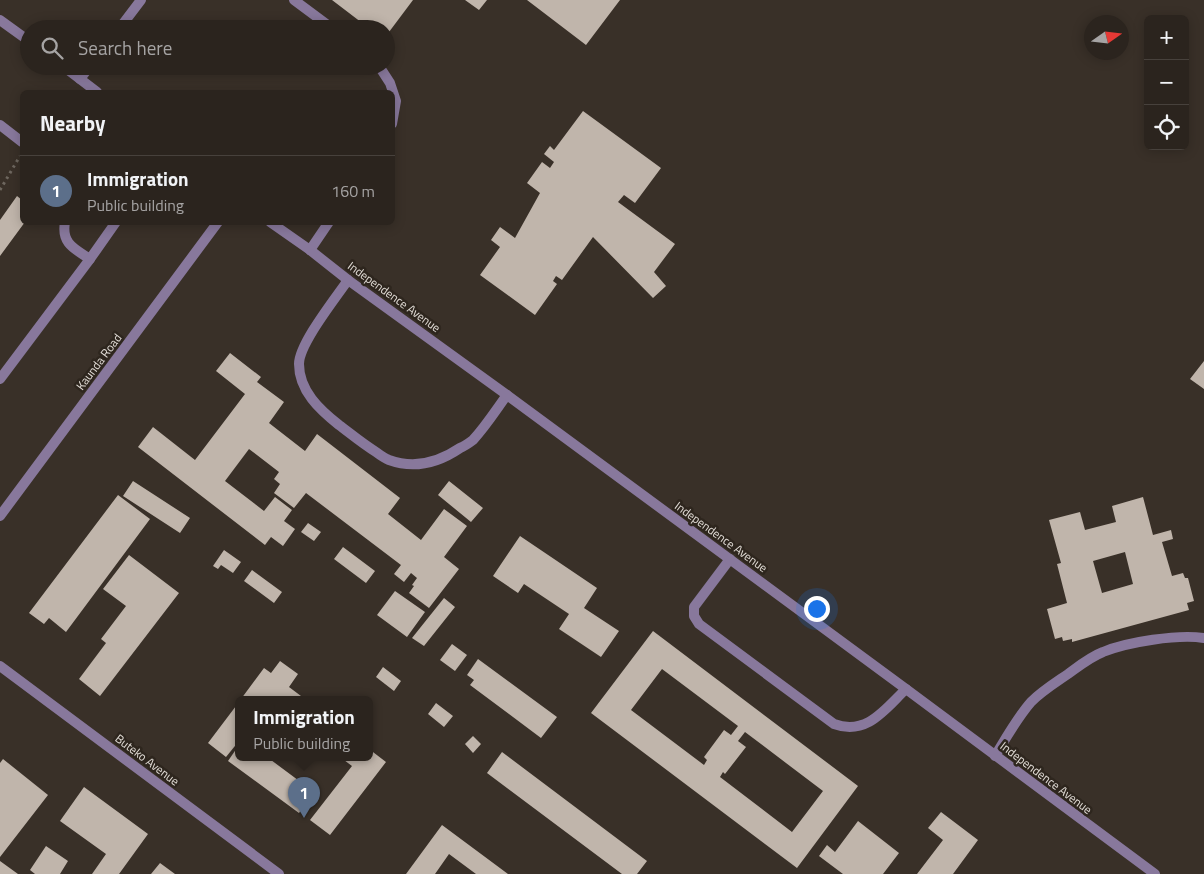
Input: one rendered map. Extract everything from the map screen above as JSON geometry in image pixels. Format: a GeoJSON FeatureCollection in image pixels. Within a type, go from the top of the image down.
{"type":"FeatureCollection","features":[{"type":"Feature","properties":{"kind":"street"},"geometry":{"type":"LineString","coordinates":[[125,20],[141,0]]}},
{"type":"Feature","properties":{"kind":"street"},"geometry":{"type":"LineString","coordinates":[[294,0],[321,20]]}},
{"type":"Feature","properties":{"kind":"street"},"geometry":{"type":"LineString","coordinates":[[0,20],[20,34]]}},
{"type":"Feature","properties":{"kind":"street"},"geometry":{"type":"LineString","coordinates":[[75,75],[94,90]]}},
{"type":"Feature","properties":{"kind":"street"},"geometry":{"type":"LineString","coordinates":[[80,79],[83,75]]}},
{"type":"Feature","properties":{"kind":"street"},"geometry":{"type":"LineString","coordinates":[[385,75],[392,90]]}},
{"type":"Feature","properties":{"kind":"street"},"geometry":{"type":"LineString","coordinates":[[0,125],[20,140]]}},
{"type":"Feature","properties":{"kind":"street"},"geometry":{"type":"LineString","coordinates":[[64,225],[63,230],[65,238],[70,245],[90,260]]}},
{"type":"Feature","properties":{"kind":"street"},"geometry":{"type":"LineString","coordinates":[[0,379],[90,260],[114,225]]}},
{"type":"Feature","properties":{"kind":"street","name":"Kaunda Road"},"geometry":{"type":"LineString","coordinates":[[0,516],[216,225]]}},
{"type":"Feature","properties":{"kind":"street","name":"Independence Avenue"},"geometry":{"type":"LineString","coordinates":[[274,225],[507,394],[1155,874]]}},
{"type":"Feature","properties":{"kind":"street"},"geometry":{"type":"LineString","coordinates":[[310,250],[327,225]]}},
{"type":"Feature","properties":{"kind":"street"},"geometry":{"type":"LineString","coordinates":[[348,280],[311,334],[301,352],[299,365],[301,381],[311,399],[329,418],[364,444],[387,459],[410,465],[429,463],[448,456],[471,441],[489,421],[507,394]]}},
{"type":"Feature","properties":{"kind":"street"},"geometry":{"type":"LineString","coordinates":[[730,560],[694,607],[694,616],[699,624],[834,724],[853,728],[873,721],[906,689]]}},
{"type":"Feature","properties":{"kind":"street"},"geometry":{"type":"LineString","coordinates":[[995,756],[1023,712],[1040,694],[1083,663],[1102,652],[1121,646],[1170,638],[1204,638]]}},
{"type":"Feature","properties":{"kind":"street","name":"Buteko Avenue"},"geometry":{"type":"LineString","coordinates":[[0,666],[279,874]]}},
{"type":"Feature","properties":{"kind":"path"},"geometry":{"type":"LineString","coordinates":[[0,190],[20,155]]}},
{"type":"Feature","properties":{"kind":"building"},"geometry":{"type":"Polygon","coordinates":[[[332,0],[413,0],[395,24],[395,20],[358,20],[332,0]]]}},
{"type":"Feature","properties":{"kind":"building"},"geometry":{"type":"Polygon","coordinates":[[[465,0],[487,0],[479,10],[465,0]]]}},
{"type":"Feature","properties":{"kind":"building"},"geometry":{"type":"Polygon","coordinates":[[[527,0],[620,0],[586,45],[527,0]]]}},
{"type":"Feature","properties":{"kind":"building"},"geometry":{"type":"Polygon","coordinates":[[[583,111],[661,168],[635,203],[624,195],[618,202],[675,244],[654,272],[666,286],[653,298],[593,237],[562,280],[556,276],[553,281],[557,284],[535,315],[480,275],[500,247],[491,240],[500,227],[515,238],[540,193],[527,183],[542,162],[550,168],[554,162],[544,154],[550,146],[554,150],[583,111]]]}},
{"type":"Feature","properties":{"kind":"building"},"geometry":{"type":"Polygon","coordinates":[[[17,196],[20,198],[20,225],[23,225],[0,256],[0,220],[17,196]]]}},
{"type":"Feature","properties":{"kind":"building"},"geometry":{"type":"Polygon","coordinates":[[[230,353],[261,377],[257,382],[284,402],[269,423],[305,451],[317,434],[400,498],[388,514],[421,540],[444,509],[467,526],[444,557],[459,569],[429,608],[409,593],[417,578],[411,573],[404,582],[394,574],[401,565],[306,493],[294,508],[274,493],[280,484],[274,479],[279,472],[249,449],[225,481],[264,511],[275,497],[292,510],[284,521],[295,529],[283,546],[271,537],[265,545],[138,447],[153,427],[195,460],[245,394],[216,371],[230,353]]]}},
{"type":"Feature","properties":{"kind":"building"},"geometry":{"type":"Polygon","coordinates":[[[1204,361],[1204,389],[1190,379],[1204,361]]]}},
{"type":"Feature","properties":{"kind":"building"},"geometry":{"type":"Polygon","coordinates":[[[133,481],[190,518],[180,533],[123,496],[133,481]]]}},
{"type":"Feature","properties":{"kind":"building"},"geometry":{"type":"Polygon","coordinates":[[[449,481],[483,508],[471,522],[438,495],[449,481]]]}},
{"type":"Feature","properties":{"kind":"building"},"geometry":{"type":"Polygon","coordinates":[[[118,495],[150,519],[66,632],[49,618],[44,624],[29,613],[118,495]]]}},
{"type":"Feature","properties":{"kind":"building"},"geometry":{"type":"Polygon","coordinates":[[[1143,497],[1153,535],[1171,530],[1173,539],[1162,542],[1172,576],[1183,573],[1185,578],[1188,578],[1194,601],[1187,603],[1189,610],[1072,642],[1072,639],[1063,641],[1062,637],[1055,639],[1047,609],[1067,603],[1057,564],[1061,563],[1049,520],[1080,512],[1085,530],[1116,522],[1112,506],[1143,497]],[[1125,552],[1093,561],[1102,593],[1133,584],[1125,552]]]}},
{"type":"Feature","properties":{"kind":"building"},"geometry":{"type":"Polygon","coordinates":[[[308,523],[321,532],[314,541],[301,532],[308,523]]]}},
{"type":"Feature","properties":{"kind":"building"},"geometry":{"type":"Polygon","coordinates":[[[520,536],[597,588],[584,608],[619,631],[601,657],[559,629],[569,614],[524,584],[518,593],[493,576],[520,536]]]}},
{"type":"Feature","properties":{"kind":"building"},"geometry":{"type":"Polygon","coordinates":[[[343,547],[375,571],[366,583],[334,559],[343,547]]]}},
{"type":"Feature","properties":{"kind":"building"},"geometry":{"type":"Polygon","coordinates":[[[224,550],[241,562],[233,573],[221,565],[218,569],[213,566],[224,550]]]}},
{"type":"Feature","properties":{"kind":"building"},"geometry":{"type":"Polygon","coordinates":[[[129,555],[179,593],[100,696],[79,679],[106,643],[101,639],[126,606],[103,589],[129,555]]]}},
{"type":"Feature","properties":{"kind":"building"},"geometry":{"type":"Polygon","coordinates":[[[252,570],[282,592],[274,603],[244,581],[252,570]]]}},
{"type":"Feature","properties":{"kind":"building"},"geometry":{"type":"Polygon","coordinates":[[[395,591],[425,612],[407,637],[377,615],[395,591]]]}},
{"type":"Feature","properties":{"kind":"building"},"geometry":{"type":"Polygon","coordinates":[[[444,598],[455,607],[424,646],[412,638],[444,598]]]}},
{"type":"Feature","properties":{"kind":"building"},"geometry":{"type":"Polygon","coordinates":[[[653,631],[858,786],[797,868],[591,713],[653,631]],[[662,669],[631,710],[704,765],[707,760],[704,757],[724,730],[731,735],[738,726],[662,669]],[[745,732],[738,741],[746,747],[725,774],[723,772],[720,777],[792,832],[823,791],[745,732]]]}},
{"type":"Feature","properties":{"kind":"building"},"geometry":{"type":"Polygon","coordinates":[[[452,644],[467,655],[455,671],[440,660],[452,644]]]}},
{"type":"Feature","properties":{"kind":"building"},"geometry":{"type":"Polygon","coordinates":[[[478,659],[557,717],[541,738],[470,685],[474,680],[467,675],[478,659]]]}},
{"type":"Feature","properties":{"kind":"building"},"geometry":{"type":"Polygon","coordinates":[[[280,661],[298,674],[289,687],[301,696],[243,696],[264,668],[271,673],[280,661]]]}},
{"type":"Feature","properties":{"kind":"building"},"geometry":{"type":"Polygon","coordinates":[[[383,667],[401,681],[394,691],[376,677],[383,667]]]}},
{"type":"Feature","properties":{"kind":"building"},"geometry":{"type":"Polygon","coordinates":[[[436,703],[453,716],[444,727],[428,714],[436,703]]]}},
{"type":"Feature","properties":{"kind":"building"},"geometry":{"type":"Polygon","coordinates":[[[235,707],[235,746],[226,757],[208,743],[235,707]]]}},
{"type":"Feature","properties":{"kind":"building"},"geometry":{"type":"Polygon","coordinates":[[[473,736],[481,744],[473,753],[465,744],[473,736]]]}},
{"type":"Feature","properties":{"kind":"building"},"geometry":{"type":"Polygon","coordinates":[[[235,751],[235,761],[272,761],[314,792],[299,813],[228,761],[235,751]]]}},
{"type":"Feature","properties":{"kind":"building"},"geometry":{"type":"Polygon","coordinates":[[[373,752],[386,762],[330,835],[310,820],[352,766],[345,761],[373,761],[373,752]]]}},
{"type":"Feature","properties":{"kind":"building"},"geometry":{"type":"Polygon","coordinates":[[[502,752],[647,861],[637,874],[622,874],[487,773],[502,752]]]}},
{"type":"Feature","properties":{"kind":"building"},"geometry":{"type":"Polygon","coordinates":[[[3,759],[48,795],[0,857],[0,763],[3,759]]]}},
{"type":"Feature","properties":{"kind":"building"},"geometry":{"type":"Polygon","coordinates":[[[84,787],[148,834],[119,874],[92,874],[106,854],[60,821],[84,787]]]}},
{"type":"Feature","properties":{"kind":"building"},"geometry":{"type":"Polygon","coordinates":[[[941,812],[978,840],[953,874],[917,874],[943,840],[928,828],[941,812]]]}},
{"type":"Feature","properties":{"kind":"building"},"geometry":{"type":"Polygon","coordinates":[[[858,821],[899,853],[883,874],[843,874],[819,856],[827,845],[835,852],[858,821]]]}},
{"type":"Feature","properties":{"kind":"building"},"geometry":{"type":"Polygon","coordinates":[[[442,825],[508,874],[476,874],[449,854],[435,874],[406,874],[442,825]]]}},
{"type":"Feature","properties":{"kind":"building"},"geometry":{"type":"Polygon","coordinates":[[[46,846],[68,861],[60,874],[35,874],[30,870],[46,846]]]}},
{"type":"Feature","properties":{"kind":"building"},"geometry":{"type":"Polygon","coordinates":[[[0,861],[18,874],[0,874],[0,861]]]}},
{"type":"Feature","properties":{"kind":"building"},"geometry":{"type":"Polygon","coordinates":[[[160,863],[175,874],[151,874],[160,863]]]}},
{"type":"Feature","properties":{"kind":"place","name":"Immigration"},"geometry":{"type":"Point","coordinates":[304,818]}}]}
